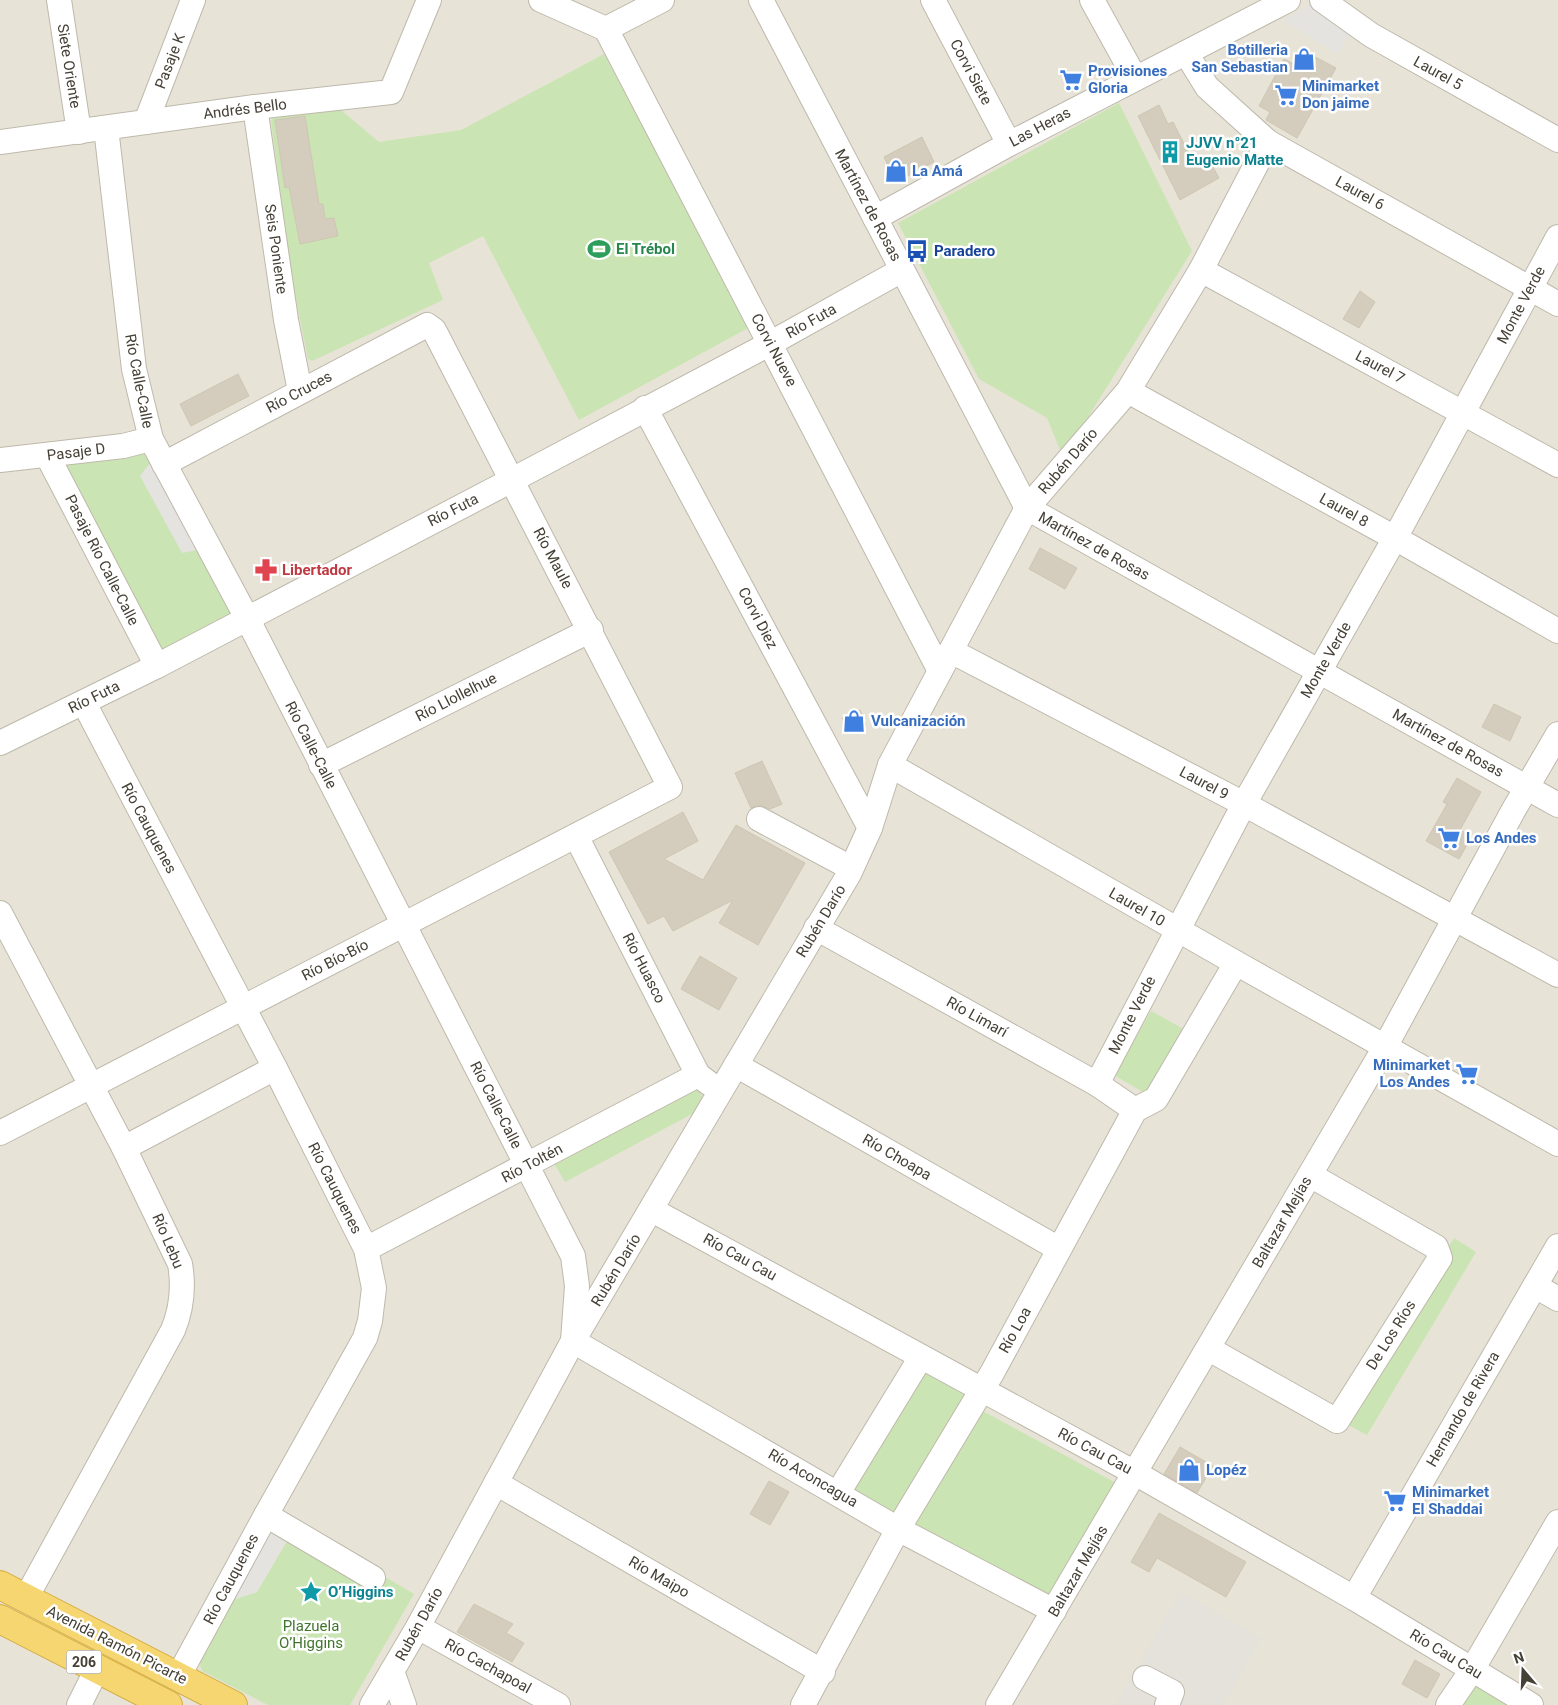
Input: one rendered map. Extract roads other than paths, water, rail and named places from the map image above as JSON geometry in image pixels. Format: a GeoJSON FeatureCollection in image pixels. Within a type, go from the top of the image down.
{"type":"FeatureCollection","features":[{"type":"Feature","properties":{"kind":"highway","name":"Avenida Ramón Picarte"},"geometry":{"type":"LineString","coordinates":[[0,1585],[233,1705]]}},
{"type":"Feature","properties":{"kind":"highway","name":"Avenida Ramón Picarte"},"geometry":{"type":"LineString","coordinates":[[0,1619],[168,1705]]}},
{"type":"Feature","properties":{"kind":"street","name":"Siete Oriente"},"geometry":{"type":"LineString","coordinates":[[59,0],[79,132]]}},
{"type":"Feature","properties":{"kind":"street","name":"Pasaje K"},"geometry":{"type":"LineString","coordinates":[[146,122],[193,0]]}},
{"type":"Feature","properties":{"kind":"street","name":"Andrés Bello"},"geometry":{"type":"LineString","coordinates":[[0,142],[255,107],[391,92],[429,0]]}},
{"type":"Feature","properties":{"kind":"street"},"geometry":{"type":"LineString","coordinates":[[540,0],[606,29],[662,0]]}},
{"type":"Feature","properties":{"kind":"street","name":"Martínez de Rosas"},"geometry":{"type":"LineString","coordinates":[[761,0],[1027,508],[1558,805]]}},
{"type":"Feature","properties":{"kind":"street","name":"Corvi Siete"},"geometry":{"type":"LineString","coordinates":[[933,0],[1009,144]]}},
{"type":"Feature","properties":{"kind":"street"},"geometry":{"type":"LineString","coordinates":[[1092,0],[1135,78]]}},
{"type":"Feature","properties":{"kind":"street","name":"Las Heras"},"geometry":{"type":"LineString","coordinates":[[875,218],[1009,144],[1186,53],[1261,6],[1288,0]]}},
{"type":"Feature","properties":{"kind":"street","name":"Laurel 5"},"geometry":{"type":"LineString","coordinates":[[1322,0],[1371,35],[1558,140]]}},
{"type":"Feature","properties":{"kind":"street","name":"Corvi Nueve"},"geometry":{"type":"LineString","coordinates":[[606,29],[771,343],[940,672]]}},
{"type":"Feature","properties":{"kind":"street","name":"Laurel 6"},"geometry":{"type":"LineString","coordinates":[[1186,53],[1207,87],[1268,142],[1558,304]]}},
{"type":"Feature","properties":{"kind":"street","name":"Seis Poniente"},"geometry":{"type":"LineString","coordinates":[[255,107],[286,320],[300,391]]}},
{"type":"Feature","properties":{"kind":"street","name":"Río Calle-Calle"},"geometry":{"type":"LineString","coordinates":[[106,128],[134,369],[151,439],[247,618],[573,1256],[577,1286],[573,1342]]}},
{"type":"Feature","properties":{"kind":"street","name":"Rubén Darío"},"geometry":{"type":"LineString","coordinates":[[372,1705],[418,1627],[573,1342],[721,1093],[851,868],[870,828],[890,765],[1027,508],[1128,391],[1201,270],[1268,142]]}},
{"type":"Feature","properties":{"kind":"street","name":"Monte Verde"},"geometry":{"type":"LineString","coordinates":[[1097,1084],[1176,930],[1244,804],[1395,538],[1558,237]]}},
{"type":"Feature","properties":{"kind":"street","name":"Río Futa"},"geometry":{"type":"LineString","coordinates":[[1,738],[84,703],[157,666],[771,343],[902,270]]}},
{"type":"Feature","properties":{"kind":"street","name":"Laurel 7"},"geometry":{"type":"LineString","coordinates":[[1201,270],[1558,464]]}},
{"type":"Feature","properties":{"kind":"street","name":"Río Cruces"},"geometry":{"type":"LineString","coordinates":[[164,464],[428,325],[434,330]]}},
{"type":"Feature","properties":{"kind":"street","name":"Río Maule"},"geometry":{"type":"LineString","coordinates":[[434,330],[591,630],[670,787]]}},
{"type":"Feature","properties":{"kind":"street","name":"Laurel 8"},"geometry":{"type":"LineString","coordinates":[[1128,391],[1395,538],[1558,631]]}},
{"type":"Feature","properties":{"kind":"street","name":"Corvi Diez"},"geometry":{"type":"LineString","coordinates":[[645,408],[870,828]]}},
{"type":"Feature","properties":{"kind":"street","name":"Pasaje D"},"geometry":{"type":"LineString","coordinates":[[0,460],[123,446],[151,439]]}},
{"type":"Feature","properties":{"kind":"street","name":"Pasaje Río Calle-Calle"},"geometry":{"type":"LineString","coordinates":[[48,455],[157,666]]}},
{"type":"Feature","properties":{"kind":"street","name":"Río Llollelhue"},"geometry":{"type":"LineString","coordinates":[[321,765],[591,630]]}},
{"type":"Feature","properties":{"kind":"street","name":"Laurel 9"},"geometry":{"type":"LineString","coordinates":[[951,651],[1244,804],[1558,975]]}},
{"type":"Feature","properties":{"kind":"street","name":"Río Cauquenes"},"geometry":{"type":"LineString","coordinates":[[84,703],[275,1068],[366,1249],[374,1288],[370,1321],[365,1338],[266,1514],[178,1677]]}},
{"type":"Feature","properties":{"kind":"street","name":"Baltazar Mejías"},"geometry":{"type":"LineString","coordinates":[[998,1705],[1385,1047],[1558,734]]}},
{"type":"Feature","properties":{"kind":"street","name":"Laurel 10"},"geometry":{"type":"LineString","coordinates":[[890,765],[1176,930],[1558,1144]]}},
{"type":"Feature","properties":{"kind":"street","name":"Río Bío-Bío"},"geometry":{"type":"LineString","coordinates":[[0,1133],[670,787]]}},
{"type":"Feature","properties":{"kind":"street"},"geometry":{"type":"LineString","coordinates":[[759,819],[851,868]]}},
{"type":"Feature","properties":{"kind":"street","name":"Río Huasco"},"geometry":{"type":"LineString","coordinates":[[576,836],[698,1075],[721,1093]]}},
{"type":"Feature","properties":{"kind":"street","name":"Río Lebu"},"geometry":{"type":"LineString","coordinates":[[0,913],[124,1148],[180,1264],[182,1284],[181,1305],[173,1330],[26,1598]]}},
{"type":"Feature","properties":{"kind":"street","name":"Río Limarí"},"geometry":{"type":"LineString","coordinates":[[816,928],[1097,1084],[1135,1110]]}},
{"type":"Feature","properties":{"kind":"street"},"geometry":{"type":"LineString","coordinates":[[1135,1110],[1156,1099],[1236,963]]}},
{"type":"Feature","properties":{"kind":"street","name":"Río Choapa"},"geometry":{"type":"LineString","coordinates":[[736,1065],[1059,1249]]}},
{"type":"Feature","properties":{"kind":"street"},"geometry":{"type":"LineString","coordinates":[[124,1148],[275,1068]]}},
{"type":"Feature","properties":{"kind":"street","name":"Río Toltén"},"geometry":{"type":"LineString","coordinates":[[366,1249],[698,1075]]}},
{"type":"Feature","properties":{"kind":"street","name":"Río Loa"},"geometry":{"type":"LineString","coordinates":[[803,1705],[823,1672],[898,1528],[981,1390],[1135,1110]]}},
{"type":"Feature","properties":{"kind":"street","name":"De Los Ríos"},"geometry":{"type":"LineString","coordinates":[[1209,1349],[1337,1421],[1440,1258],[1436,1247],[1310,1175]]}},
{"type":"Feature","properties":{"kind":"street","name":"Río Cau Cau"},"geometry":{"type":"LineString","coordinates":[[652,1210],[1135,1473],[1354,1598],[1531,1705]]}},
{"type":"Feature","properties":{"kind":"street","name":"Hernando de Rivera"},"geometry":{"type":"LineString","coordinates":[[1354,1598],[1558,1246]]}},
{"type":"Feature","properties":{"kind":"street"},"geometry":{"type":"LineString","coordinates":[[1535,1286],[1558,1299]]}},
{"type":"Feature","properties":{"kind":"street","name":"Río Aconcagua"},"geometry":{"type":"LineString","coordinates":[[573,1342],[898,1528],[1054,1611]]}},
{"type":"Feature","properties":{"kind":"street"},"geometry":{"type":"LineString","coordinates":[[838,1493],[921,1357]]}},
{"type":"Feature","properties":{"kind":"street","name":"Río Maipo"},"geometry":{"type":"LineString","coordinates":[[496,1483],[823,1672]]}},
{"type":"Feature","properties":{"kind":"street"},"geometry":{"type":"LineString","coordinates":[[266,1514],[373,1578]]}},
{"type":"Feature","properties":{"kind":"street"},"geometry":{"type":"LineString","coordinates":[[1448,1705],[1472,1670],[1558,1522]]}},
{"type":"Feature","properties":{"kind":"street","name":"Río Cachapoal"},"geometry":{"type":"LineString","coordinates":[[418,1627],[558,1705]]}},
{"type":"Feature","properties":{"kind":"street"},"geometry":{"type":"LineString","coordinates":[[79,1705],[97,1669]]}},
{"type":"Feature","properties":{"kind":"street"},"geometry":{"type":"LineString","coordinates":[[392,1671],[404,1705]]}},
{"type":"Feature","properties":{"kind":"street"},"geometry":{"type":"LineString","coordinates":[[1146,1678],[1172,1692],[1167,1705]]}},
{"type":"Feature","properties":{"kind":"place","name":"Botilleria San Sebastian"},"geometry":{"type":"Point","coordinates":[1304,59]}},
{"type":"Feature","properties":{"kind":"place","name":"Provisiones Gloria"},"geometry":{"type":"Point","coordinates":[1071,80]}},
{"type":"Feature","properties":{"kind":"place","name":"Minimarket Don jaime"},"geometry":{"type":"Point","coordinates":[1286,95]}},
{"type":"Feature","properties":{"kind":"place","name":"JJVV n°21 Eugenio Matte"},"geometry":{"type":"Point","coordinates":[1170,152]}},
{"type":"Feature","properties":{"kind":"place","name":"La Amá"},"geometry":{"type":"Point","coordinates":[896,171]}},
{"type":"Feature","properties":{"kind":"place","name":"El Trébol"},"geometry":{"type":"Point","coordinates":[599,249]}},
{"type":"Feature","properties":{"kind":"place","name":"Paradero"},"geometry":{"type":"Point","coordinates":[917,251]}},
{"type":"Feature","properties":{"kind":"place","name":"Libertador"},"geometry":{"type":"Point","coordinates":[266,570]}},
{"type":"Feature","properties":{"kind":"place","name":"Vulcanización"},"geometry":{"type":"Point","coordinates":[854,721]}},
{"type":"Feature","properties":{"kind":"place","name":"Los Andes"},"geometry":{"type":"Point","coordinates":[1449,838]}},
{"type":"Feature","properties":{"kind":"place","name":"Minimarket Los Andes"},"geometry":{"type":"Point","coordinates":[1467,1074]}},
{"type":"Feature","properties":{"kind":"place","name":"Lopéz"},"geometry":{"type":"Point","coordinates":[1189,1470]}},
{"type":"Feature","properties":{"kind":"place","name":"Minimarket El Shaddai"},"geometry":{"type":"Point","coordinates":[1395,1501]}},
{"type":"Feature","properties":{"kind":"place","name":"O’Higgins"},"geometry":{"type":"Point","coordinates":[311,1592]}},
{"type":"Feature","properties":{"kind":"park label","name":"Plazuela O’Higgins"},"geometry":{"type":"Point","coordinates":[311,1634]}}]}
